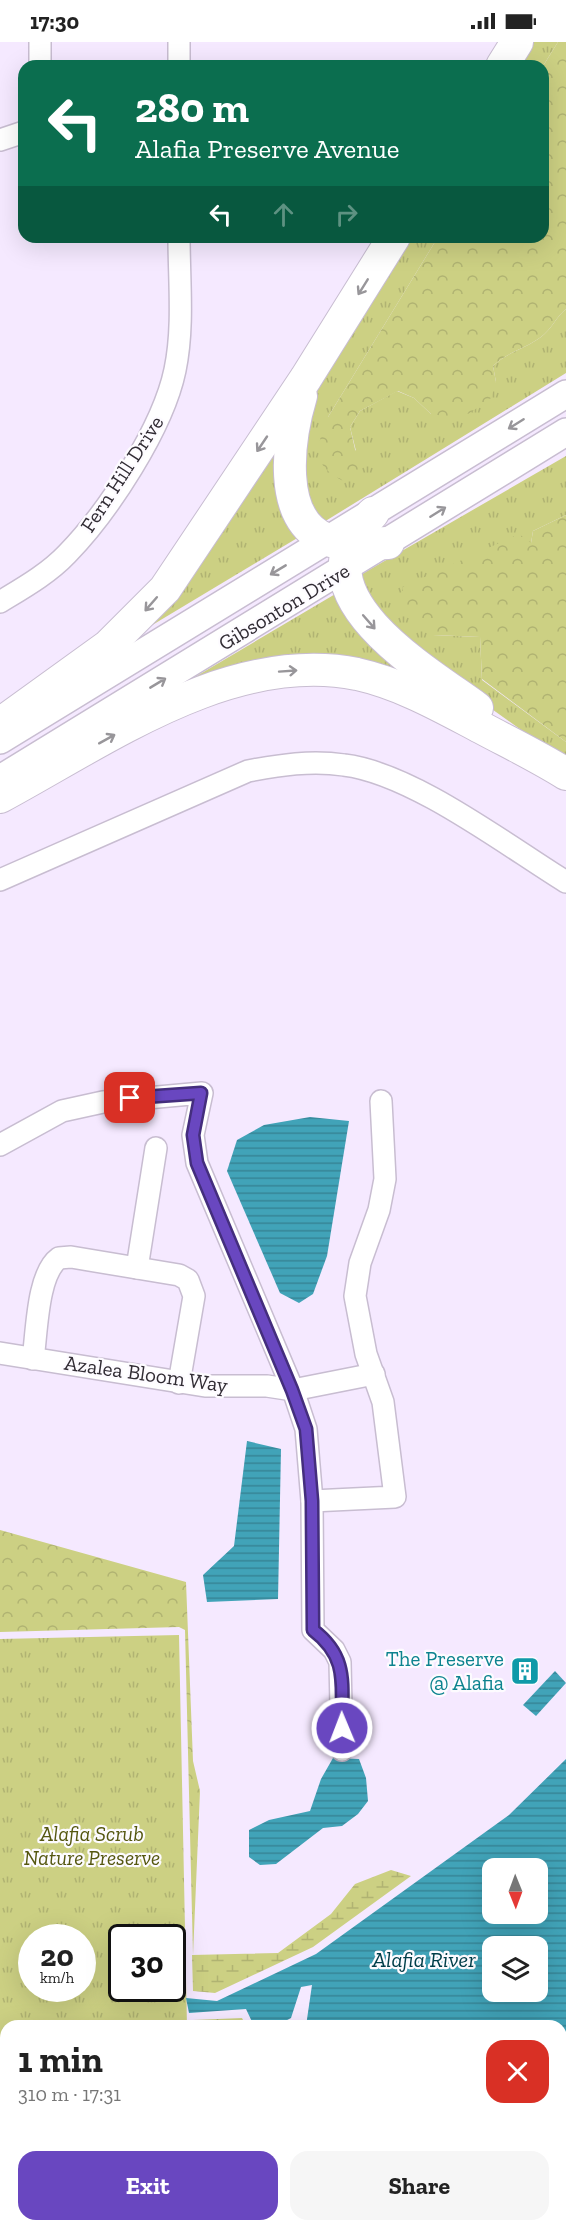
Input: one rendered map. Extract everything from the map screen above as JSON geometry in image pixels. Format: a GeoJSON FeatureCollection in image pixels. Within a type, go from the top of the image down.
{"type":"FeatureCollection","features":[{"type":"Feature","properties":{"kind":"highway"},"geometry":{"type":"LineString","coordinates":[[506,60],[517,42]]}},
{"type":"Feature","properties":{"kind":"highway"},"geometry":{"type":"LineString","coordinates":[[0,724],[108,646],[145,612],[165,589],[306,378],[390,243]]}},
{"type":"Feature","properties":{"kind":"highway"},"geometry":{"type":"LineString","coordinates":[[306,378],[294,420],[289,464],[291,486],[296,505],[306,522],[316,533],[341,551],[359,610],[383,637],[561,771]]}},
{"type":"Feature","properties":{"kind":"highway"},"geometry":{"type":"LineString","coordinates":[[341,551],[373,513]]}},
{"type":"Feature","properties":{"kind":"highway"},"geometry":{"type":"LineString","coordinates":[[341,551],[388,543]]}},
{"type":"Feature","properties":{"kind":"highway"},"geometry":{"type":"LineString","coordinates":[[0,797],[190,696],[242,678],[300,670],[357,674],[415,693],[561,771]]}},
{"type":"Feature","properties":{"kind":"main road"},"geometry":{"type":"LineString","coordinates":[[373,513],[566,394]]}},
{"type":"Feature","properties":{"kind":"main road"},"geometry":{"type":"LineString","coordinates":[[388,543],[566,432]]}},
{"type":"Feature","properties":{"kind":"main road","name":"Gibsonton Drive"},"geometry":{"type":"LineString","coordinates":[[0,740],[341,551]]}},
{"type":"Feature","properties":{"kind":"main road","name":"Gibsonton Drive"},"geometry":{"type":"LineString","coordinates":[[0,779],[341,551]]}},
{"type":"Feature","properties":{"kind":"street"},"geometry":{"type":"LineString","coordinates":[[40,42],[40,60]]}},
{"type":"Feature","properties":{"kind":"street"},"geometry":{"type":"LineString","coordinates":[[179,42],[179,60]]}},
{"type":"Feature","properties":{"kind":"street"},"geometry":{"type":"LineString","coordinates":[[0,140],[18,134]]}},
{"type":"Feature","properties":{"kind":"street","name":"Fern Hill Drive"},"geometry":{"type":"LineString","coordinates":[[0,602],[37,580],[66,555],[94,523],[152,434],[167,404],[176,368],[179,331],[179,243]]}},
{"type":"Feature","properties":{"kind":"street"},"geometry":{"type":"LineString","coordinates":[[0,880],[248,771],[314,762],[346,765],[387,777],[424,794],[566,882]]}},
{"type":"Feature","properties":{"kind":"street"},"geometry":{"type":"LineString","coordinates":[[0,1145],[62,1112],[103,1102],[201,1093],[193,1135],[197,1163],[292,1390],[306,1429],[312,1501],[313,1630],[334,1650],[340,1662],[342,1750]]}},
{"type":"Feature","properties":{"kind":"street"},"geometry":{"type":"LineString","coordinates":[[312,1501],[395,1497],[383,1402],[361,1334],[355,1296],[360,1263],[379,1210],[385,1179],[381,1101]]}},
{"type":"Feature","properties":{"kind":"street"},"geometry":{"type":"LineString","coordinates":[[137,1268],[156,1148]]}},
{"type":"Feature","properties":{"kind":"street"},"geometry":{"type":"LineString","coordinates":[[33,1359],[48,1268],[59,1258],[71,1257],[179,1275],[193,1288],[192,1311],[179,1383]]}},
{"type":"Feature","properties":{"kind":"street","name":"Azalea Bloom Way"},"geometry":{"type":"LineString","coordinates":[[0,1353],[179,1383],[292,1390],[374,1374]]}},
{"type":"Feature","properties":{"kind":"green space"},"geometry":{"type":"Polygon","coordinates":[[[524,42],[558,42],[547,60],[513,60],[524,42]]]}},
{"type":"Feature","properties":{"kind":"green space"},"geometry":{"type":"Polygon","coordinates":[[[558,42],[566,42],[566,309],[541,337],[504,357],[493,366],[496,382],[491,398],[470,413],[457,418],[431,414],[414,398],[398,391],[360,411],[350,427],[360,471],[345,482],[334,476],[321,462],[320,438],[328,417],[434,243],[549,243],[549,60],[547,60],[558,42]]]}},
{"type":"Feature","properties":{"kind":"green space"},"geometry":{"type":"Polygon","coordinates":[[[396,243],[434,243],[328,417],[356,451],[350,427],[360,411],[397,391],[414,398],[431,414],[496,382],[493,366],[504,357],[541,337],[566,309],[566,373],[319,525],[303,501],[306,408],[396,243]]]}},
{"type":"Feature","properties":{"kind":"green space"},"geometry":{"type":"Polygon","coordinates":[[[277,425],[299,537],[144,630],[277,425]]]}},
{"type":"Feature","properties":{"kind":"green space"},"geometry":{"type":"Polygon","coordinates":[[[566,456],[566,515],[533,531],[531,543],[433,635],[480,637],[482,680],[566,742],[566,762],[454,682],[369,611],[362,574],[566,456]]]}},
{"type":"Feature","properties":{"kind":"green space"},"geometry":{"type":"Polygon","coordinates":[[[566,515],[566,742],[482,679],[480,637],[433,635],[399,602],[403,587],[519,534],[531,543],[533,531],[566,515]]]}},
{"type":"Feature","properties":{"kind":"green space"},"geometry":{"type":"Polygon","coordinates":[[[337,593],[409,670],[190,682],[195,677],[337,593]]]}},
{"type":"Feature","properties":{"kind":"green space"},"geometry":{"type":"Polygon","coordinates":[[[0,1530],[186,1582],[193,1761],[200,1791],[193,1955],[185,1630],[179,1627],[0,1632],[0,1530]]]}},
{"type":"Feature","properties":{"kind":"green space","name":"Alafia Scrub Nature Preserve"},"geometry":{"type":"Polygon","coordinates":[[[179,1635],[185,1924],[108,1924],[108,2002],[186,2002],[186,1977],[187,2020],[0,2020],[0,1639],[179,1635]]]}},
{"type":"Feature","properties":{"kind":"green space"},"geometry":{"type":"Polygon","coordinates":[[[391,1870],[411,1876],[313,1947],[215,1993],[193,1991],[192,1955],[278,1953],[331,1914],[355,1884],[391,1870]]]}},
{"type":"Feature","properties":{"kind":"green space"},"geometry":{"type":"Polygon","coordinates":[[[242,2018],[243,2020],[193,2020],[242,2018]]]}},
{"type":"Feature","properties":{"kind":"water"},"geometry":{"type":"Polygon","coordinates":[[[310,1117],[349,1121],[327,1256],[313,1294],[299,1303],[280,1293],[227,1171],[237,1140],[264,1125],[310,1117]]]}},
{"type":"Feature","properties":{"kind":"water"},"geometry":{"type":"Polygon","coordinates":[[[247,1441],[281,1449],[278,1599],[207,1602],[203,1575],[234,1546],[247,1441]]]}},
{"type":"Feature","properties":{"kind":"water"},"geometry":{"type":"Polygon","coordinates":[[[555,1671],[566,1683],[536,1716],[523,1705],[555,1671]]]}},
{"type":"Feature","properties":{"kind":"water"},"geometry":{"type":"Polygon","coordinates":[[[333,1758],[359,1759],[366,1778],[368,1801],[358,1814],[342,1826],[323,1828],[276,1864],[260,1865],[249,1857],[249,1830],[269,1820],[310,1811],[321,1779],[333,1758]]]}},
{"type":"Feature","properties":{"kind":"water","name":"Alafia River"},"geometry":{"type":"Polygon","coordinates":[[[566,1759],[566,2020],[307,2020],[312,1985],[301,1987],[291,2018],[287,2020],[251,2020],[246,2009],[189,2013],[186,1998],[217,2001],[316,1954],[509,1815],[566,1759]]]}},
{"type":"Feature","properties":{"kind":"place","name":"The Preserve @ Alafia"},"geometry":{"type":"Point","coordinates":[525,1671]}},
{"type":"Feature","properties":{"kind":"route"},"geometry":{"type":"LineString","coordinates":[[130,1098],[201,1093],[193,1135],[197,1163],[205,1188],[292,1390],[306,1429],[312,1501],[313,1630],[325,1639],[340,1662],[342,1728]]}}]}
